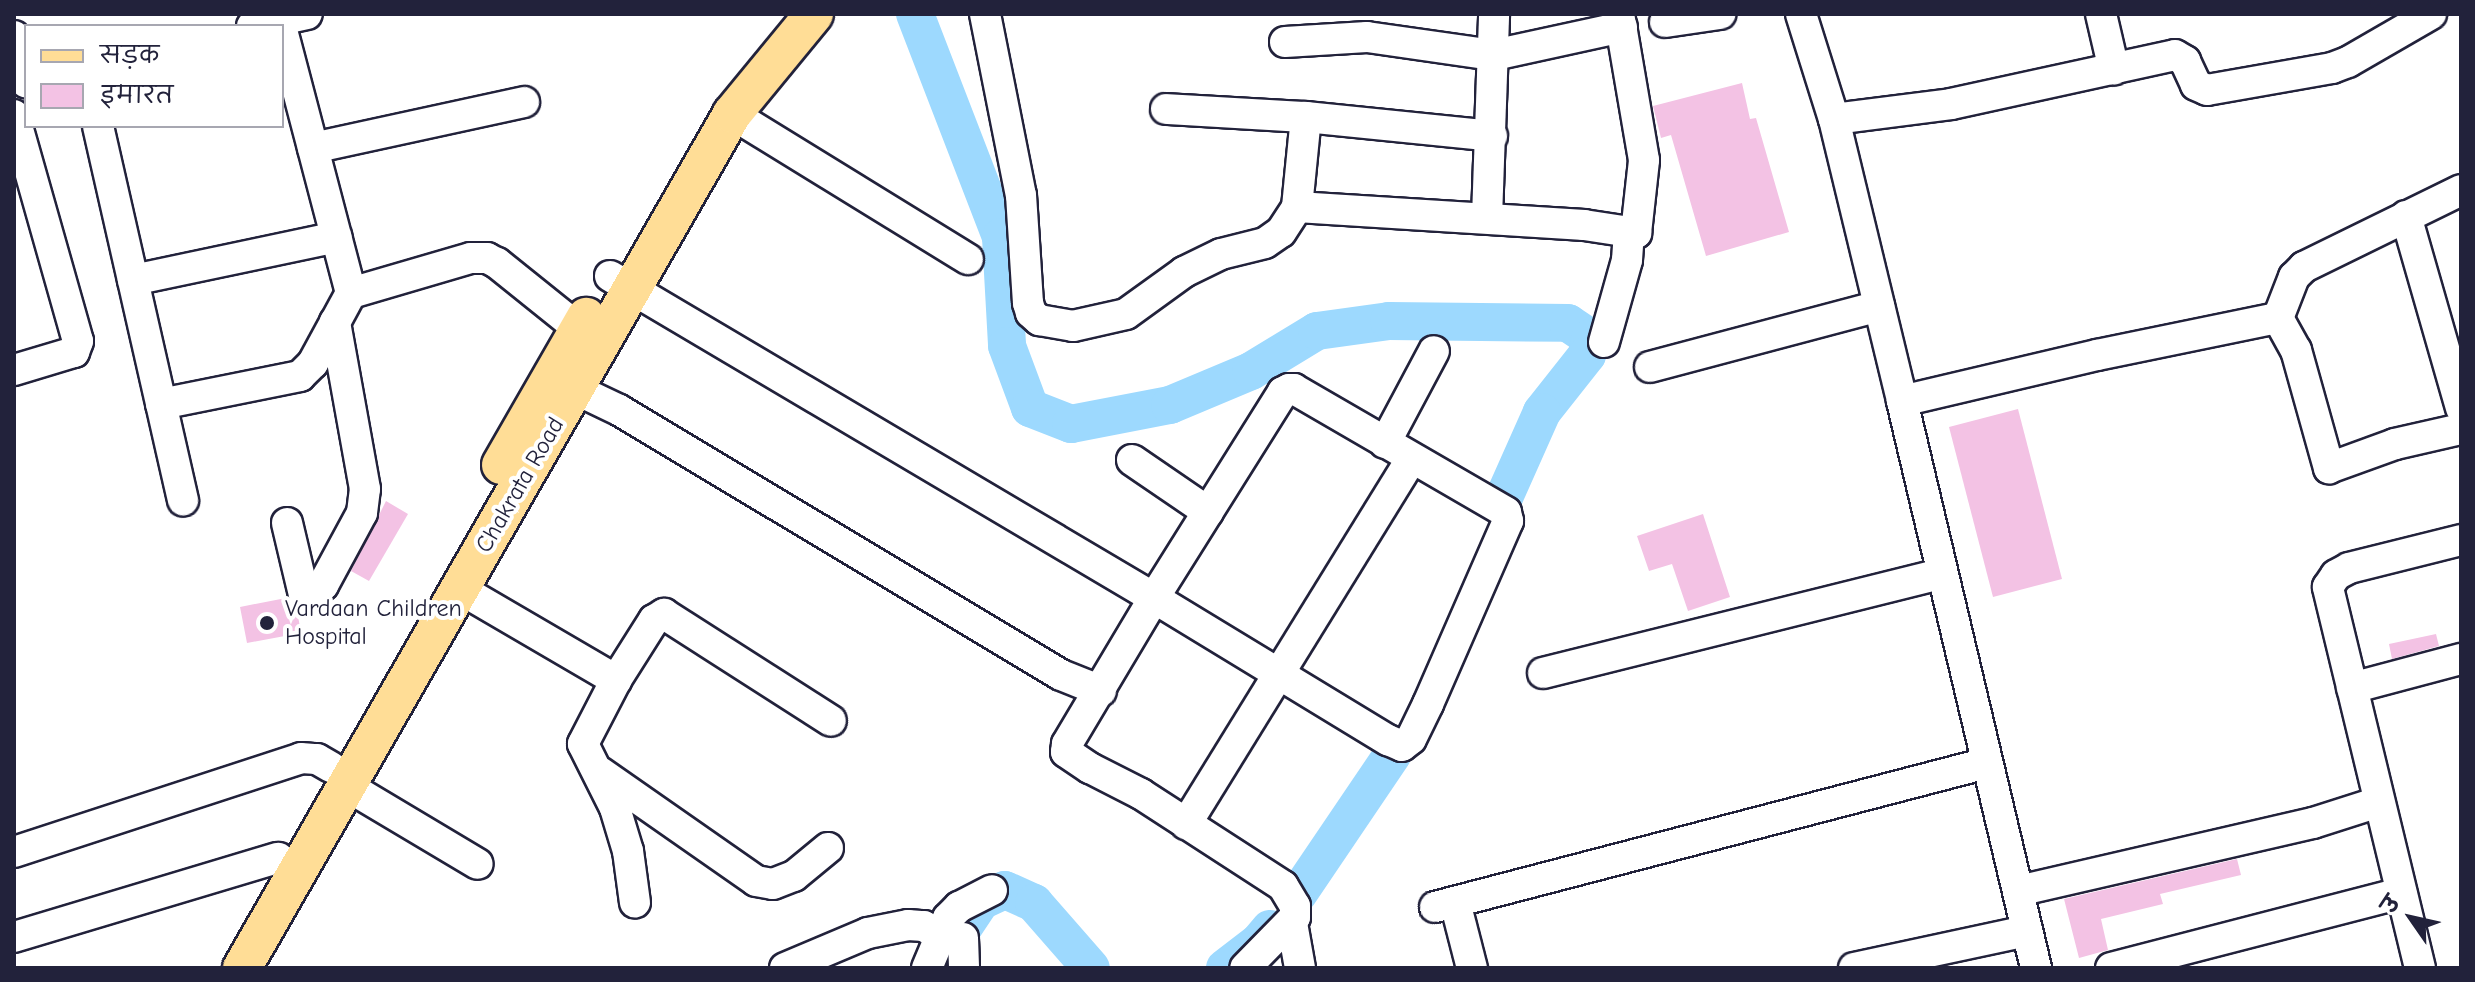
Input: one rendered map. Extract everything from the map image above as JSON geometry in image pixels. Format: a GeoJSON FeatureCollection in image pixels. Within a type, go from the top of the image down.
{"type":"FeatureCollection","features":[{"type":"Feature","properties":{"kind":"main road","name":"Chakrata Road"},"geometry":{"type":"LineString","coordinates":[[214,968],[278,858],[339,776],[460,589],[575,389],[622,283],[708,109],[783,14]]}},
{"type":"Feature","properties":{"kind":"main road","name":"Chakrata Road"},"geometry":{"type":"LineString","coordinates":[[242,968],[339,776],[579,329],[622,283],[732,114],[814,14]]}},
{"type":"Feature","properties":{"kind":"street"},"geometry":{"type":"LineString","coordinates":[[985,14],[1021,195],[1028,303],[1031,313],[1039,320],[1083,326],[1126,314],[1184,272],[1221,254],[1265,243],[1281,232],[1297,207],[1306,117]]}},
{"type":"Feature","properties":{"kind":"street"},"geometry":{"type":"LineString","coordinates":[[1487,218],[1494,14]]}},
{"type":"Feature","properties":{"kind":"street"},"geometry":{"type":"LineString","coordinates":[[1665,22],[1720,14]]}},
{"type":"Feature","properties":{"kind":"street"},"geometry":{"type":"LineString","coordinates":[[1801,14],[1834,119],[2036,968]]}},
{"type":"Feature","properties":{"kind":"street"},"geometry":{"type":"LineString","coordinates":[[2101,14],[2114,70]]}},
{"type":"Feature","properties":{"kind":"street"},"geometry":{"type":"LineString","coordinates":[[1834,119],[1951,104],[2182,57],[2196,85],[2207,90],[2316,71],[2348,62],[2431,14]]}},
{"type":"Feature","properties":{"kind":"street"},"geometry":{"type":"LineString","coordinates":[[1285,42],[1367,37],[1494,55],[1620,21],[1645,172],[1638,231],[1629,232],[1487,218],[1297,207]]}},
{"type":"Feature","properties":{"kind":"street"},"geometry":{"type":"LineString","coordinates":[[14,36],[24,74]]}},
{"type":"Feature","properties":{"kind":"street"},"geometry":{"type":"LineString","coordinates":[[161,404],[300,376],[313,363],[351,293],[284,38]]}},
{"type":"Feature","properties":{"kind":"street"},"geometry":{"type":"LineString","coordinates":[[313,148],[524,102]]}},
{"type":"Feature","properties":{"kind":"street"},"geometry":{"type":"LineString","coordinates":[[1166,109],[1306,117],[1492,136]]}},
{"type":"Feature","properties":{"kind":"street"},"geometry":{"type":"LineString","coordinates":[[732,114],[968,259]]}},
{"type":"Feature","properties":{"kind":"street"},"geometry":{"type":"LineString","coordinates":[[14,115],[78,341],[74,352],[14,370]]}},
{"type":"Feature","properties":{"kind":"street"},"geometry":{"type":"LineString","coordinates":[[98,128],[183,500]]}},
{"type":"Feature","properties":{"kind":"street"},"geometry":{"type":"LineString","coordinates":[[2278,318],[2294,277],[2304,267],[2461,190]]}},
{"type":"Feature","properties":{"kind":"street"},"geometry":{"type":"LineString","coordinates":[[2406,216],[2461,408]]}},
{"type":"Feature","properties":{"kind":"street"},"geometry":{"type":"LineString","coordinates":[[1604,342],[1627,260],[1629,232]]}},
{"type":"Feature","properties":{"kind":"street"},"geometry":{"type":"LineString","coordinates":[[133,280],[337,237]]}},
{"type":"Feature","properties":{"kind":"street"},"geometry":{"type":"LineString","coordinates":[[351,293],[471,258],[487,258],[579,329]]}},
{"type":"Feature","properties":{"kind":"street"},"geometry":{"type":"LineString","coordinates":[[622,283],[1154,598],[1388,740],[1402,746],[1411,739],[1509,516],[1294,389],[1283,392],[1154,598],[1067,744],[1066,752],[1283,886],[1296,911],[1292,923],[1245,968]]}},
{"type":"Feature","properties":{"kind":"street"},"geometry":{"type":"LineString","coordinates":[[1650,367],[1879,306]]}},
{"type":"Feature","properties":{"kind":"street"},"geometry":{"type":"LineString","coordinates":[[1902,401],[2097,355],[2278,318]]}},
{"type":"Feature","properties":{"kind":"street"},"geometry":{"type":"LineString","coordinates":[[2278,318],[2296,350],[2329,468],[2395,444],[2461,429]]}},
{"type":"Feature","properties":{"kind":"street"},"geometry":{"type":"LineString","coordinates":[[287,523],[305,599],[323,585],[362,513],[365,489],[335,322]]}},
{"type":"Feature","properties":{"kind":"street"},"geometry":{"type":"LineString","coordinates":[[1385,443],[1434,351]]}},
{"type":"Feature","properties":{"kind":"street"},"geometry":{"type":"LineString","coordinates":[[575,389],[619,410],[1061,675],[1101,691]]}},
{"type":"Feature","properties":{"kind":"street"},"geometry":{"type":"LineString","coordinates":[[1186,824],[1411,459]]}},
{"type":"Feature","properties":{"kind":"street"},"geometry":{"type":"LineString","coordinates":[[1132,460],[1208,512]]}},
{"type":"Feature","properties":{"kind":"street"},"geometry":{"type":"LineString","coordinates":[[2420,968],[2328,587],[2330,580],[2349,568],[2461,540]]}},
{"type":"Feature","properties":{"kind":"street"},"geometry":{"type":"LineString","coordinates":[[1543,673],[1941,574]]}},
{"type":"Feature","properties":{"kind":"street"},"geometry":{"type":"LineString","coordinates":[[460,589],[616,680]]}},
{"type":"Feature","properties":{"kind":"street"},"geometry":{"type":"LineString","coordinates":[[635,903],[628,851],[615,808],[583,744],[616,680],[654,620],[664,614],[831,721]]}},
{"type":"Feature","properties":{"kind":"street"},"geometry":{"type":"LineString","coordinates":[[2352,688],[2461,659]]}},
{"type":"Feature","properties":{"kind":"street"},"geometry":{"type":"LineString","coordinates":[[14,852],[301,758],[317,759],[478,864]]}},
{"type":"Feature","properties":{"kind":"street"},"geometry":{"type":"LineString","coordinates":[[1472,968],[1445,904],[1987,763]]}},
{"type":"Feature","properties":{"kind":"street"},"geometry":{"type":"LineString","coordinates":[[595,768],[756,881],[773,884],[794,876],[828,848]]}},
{"type":"Feature","properties":{"kind":"street"},"geometry":{"type":"LineString","coordinates":[[2018,891],[2313,823],[2379,802]]}},
{"type":"Feature","properties":{"kind":"street"},"geometry":{"type":"LineString","coordinates":[[14,937],[278,858]]}},
{"type":"Feature","properties":{"kind":"street"},"geometry":{"type":"LineString","coordinates":[[927,968],[955,947],[959,907],[992,890]]}},
{"type":"Feature","properties":{"kind":"street"},"geometry":{"type":"LineString","coordinates":[[2111,968],[2401,893]]}},
{"type":"Feature","properties":{"kind":"street"},"geometry":{"type":"LineString","coordinates":[[1292,923],[1300,968]]}},
{"type":"Feature","properties":{"kind":"street"},"geometry":{"type":"LineString","coordinates":[[785,968],[882,930],[924,926],[955,947]]}},
{"type":"Feature","properties":{"kind":"street"},"geometry":{"type":"LineString","coordinates":[[1854,968],[2027,931]]}},
{"type":"Feature","properties":{"kind":"building"},"geometry":{"type":"Polygon","coordinates":[[[1742,83],[1750,119],[1756,118],[1789,232],[1706,256],[1671,135],[1661,138],[1653,106],[1742,83]]]}},
{"type":"Feature","properties":{"kind":"building"},"geometry":{"type":"Polygon","coordinates":[[[2018,409],[2062,579],[1993,597],[1949,427],[2018,409]]]}},
{"type":"Feature","properties":{"kind":"building"},"geometry":{"type":"Polygon","coordinates":[[[386,501],[408,514],[369,581],[351,571],[386,501]]]}},
{"type":"Feature","properties":{"kind":"building"},"geometry":{"type":"Polygon","coordinates":[[[1703,514],[1730,597],[1688,611],[1672,564],[1649,571],[1637,536],[1703,514]]]}},
{"type":"Feature","properties":{"kind":"building"},"geometry":{"type":"Polygon","coordinates":[[[286,598],[291,610],[298,616],[301,633],[247,643],[240,607],[286,598]]]}},
{"type":"Feature","properties":{"kind":"building"},"geometry":{"type":"Polygon","coordinates":[[[2436,634],[2439,646],[2392,659],[2389,644],[2436,634]]]}},
{"type":"Feature","properties":{"kind":"building"},"geometry":{"type":"Polygon","coordinates":[[[2237,859],[2241,875],[2160,894],[2163,904],[2101,919],[2108,950],[2079,958],[2064,899],[2237,859]]]}},
{"type":"Feature","properties":{"kind":"waterway"},"geometry":{"type":"LineString","coordinates":[[915,14],[1001,237],[1007,346],[1030,408],[1071,424],[1170,405],[1251,371],[1317,331],[1389,321],[1568,323],[1590,338],[1587,355],[1542,412],[1501,504]]}},
{"type":"Feature","properties":{"kind":"waterway"},"geometry":{"type":"LineString","coordinates":[[1298,894],[1392,755]]}},
{"type":"Feature","properties":{"kind":"waterway"},"geometry":{"type":"LineString","coordinates":[[944,968],[949,949],[981,901],[1005,890],[1034,903],[1091,968]]}},
{"type":"Feature","properties":{"kind":"waterway"},"geometry":{"type":"LineString","coordinates":[[1225,968],[1259,942],[1270,929]]}},
{"type":"Feature","properties":{"kind":"place","name":"Vardaan Children Hospital"},"geometry":{"type":"Point","coordinates":[267,623]}}]}
